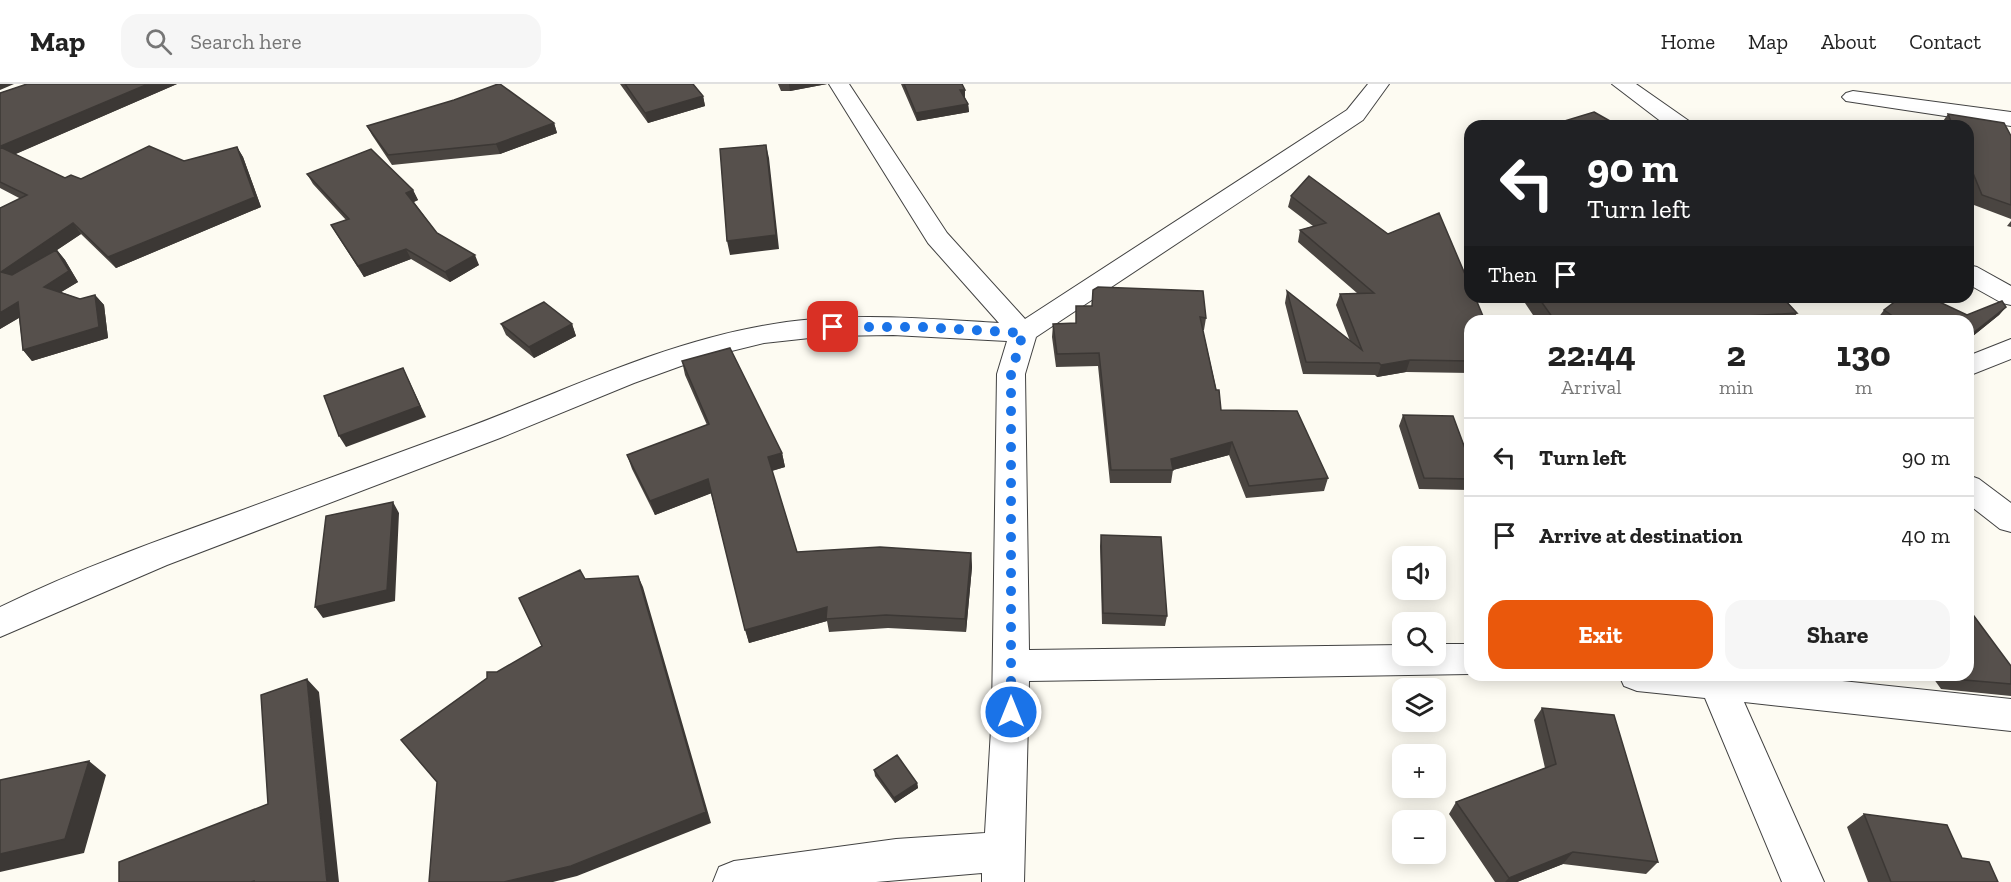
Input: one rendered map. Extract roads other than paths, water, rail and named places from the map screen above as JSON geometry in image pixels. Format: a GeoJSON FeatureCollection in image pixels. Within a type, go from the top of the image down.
{"type":"FeatureCollection","features":[{"type":"Feature","properties":{"kind":"street"},"geometry":{"type":"LineString","coordinates":[[839,84],[937,238],[1023,333]]}},
{"type":"Feature","properties":{"kind":"street"},"geometry":{"type":"LineString","coordinates":[[0,623],[136,561],[495,429],[630,374],[719,344],[765,334],[833,327],[921,327],[1023,333],[1355,115],[1379,84]]}},
{"type":"Feature","properties":{"kind":"street"},"geometry":{"type":"LineString","coordinates":[[1622,84],[1673,120]]}},
{"type":"Feature","properties":{"kind":"street"},"geometry":{"type":"LineString","coordinates":[[1853,97],[2011,119]]}},
{"type":"Feature","properties":{"kind":"street"},"geometry":{"type":"LineString","coordinates":[[1974,276],[2011,297]]}},
{"type":"Feature","properties":{"kind":"street"},"geometry":{"type":"LineString","coordinates":[[734,882],[896,860],[1004,867],[1011,712],[1011,374],[1023,333]]}},
{"type":"Feature","properties":{"kind":"street"},"geometry":{"type":"LineString","coordinates":[[1974,364],[2011,348]]}},
{"type":"Feature","properties":{"kind":"street"},"geometry":{"type":"LineString","coordinates":[[1974,492],[2011,520]]}},
{"type":"Feature","properties":{"kind":"street"},"geometry":{"type":"LineString","coordinates":[[1011,666],[1464,659]]}},
{"type":"Feature","properties":{"kind":"street"},"geometry":{"type":"LineString","coordinates":[[1716,681],[1803,882]]}},
{"type":"Feature","properties":{"kind":"street"},"geometry":{"type":"LineString","coordinates":[[1731,681],[2011,715]]}}]}
